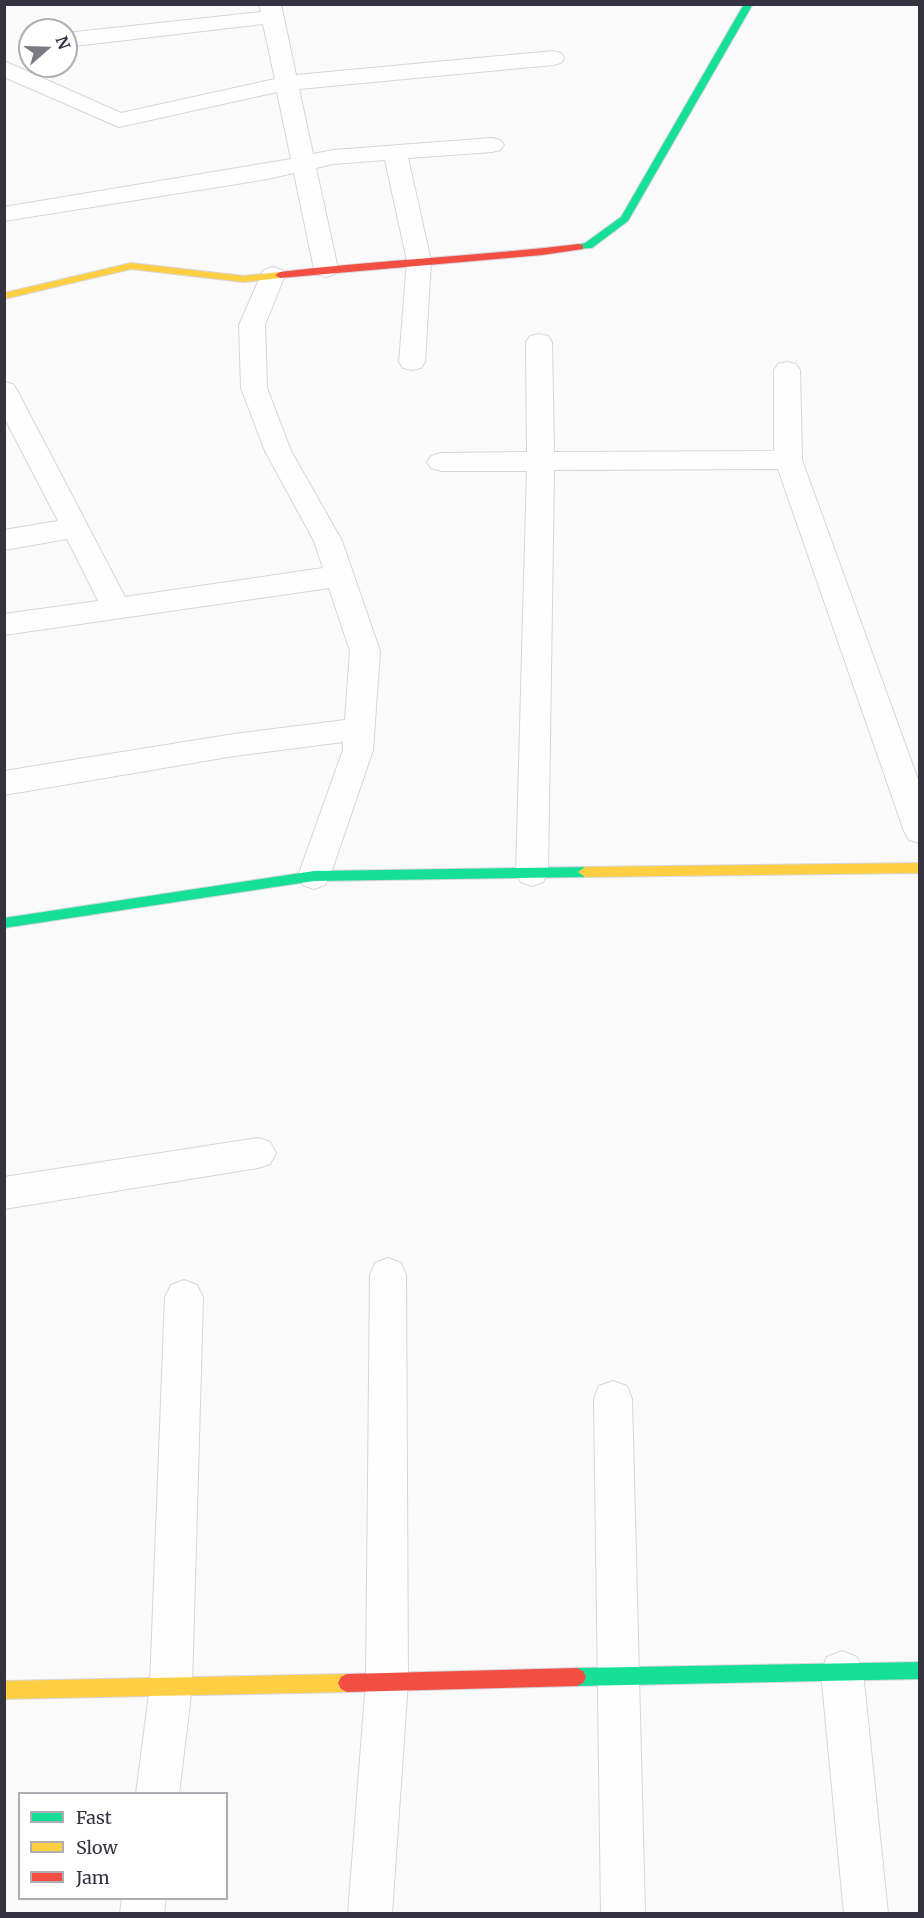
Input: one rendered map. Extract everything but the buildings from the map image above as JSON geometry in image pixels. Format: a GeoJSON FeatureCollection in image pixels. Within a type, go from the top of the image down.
{"type":"FeatureCollection","features":[{"type":"Feature","properties":{"kind":"street"},"geometry":{"type":"LineString","coordinates":[[4,296],[131,266],[244,279],[326,269],[536,253],[588,246],[625,219],[749,4]]}},
{"type":"Feature","properties":{"kind":"street"},"geometry":{"type":"LineString","coordinates":[[78,38],[271,10],[326,269]]}},
{"type":"Feature","properties":{"kind":"street"},"geometry":{"type":"LineString","coordinates":[[5,68],[118,120],[286,83],[553,58]]}},
{"type":"Feature","properties":{"kind":"street"},"geometry":{"type":"LineString","coordinates":[[4,214],[262,173],[333,157],[492,145]]}},
{"type":"Feature","properties":{"kind":"street"},"geometry":{"type":"LineString","coordinates":[[395,152],[419,261],[412,362]]}},
{"type":"Feature","properties":{"kind":"street"},"geometry":{"type":"LineString","coordinates":[[273,275],[252,325],[254,388],[278,451],[328,541],[365,651],[358,750],[314,876]]}},
{"type":"Feature","properties":{"kind":"street"},"geometry":{"type":"LineString","coordinates":[[532,873],[541,461],[539,342]]}},
{"type":"Feature","properties":{"kind":"street"},"geometry":{"type":"LineString","coordinates":[[788,370],[788,460],[920,831]]}},
{"type":"Feature","properties":{"kind":"street"},"geometry":{"type":"LineString","coordinates":[[4,390],[117,609]]}},
{"type":"Feature","properties":{"kind":"street"},"geometry":{"type":"LineString","coordinates":[[441,462],[788,460]]}},
{"type":"Feature","properties":{"kind":"street"},"geometry":{"type":"LineString","coordinates":[[4,540],[76,528]]}},
{"type":"Feature","properties":{"kind":"street"},"geometry":{"type":"LineString","coordinates":[[4,625],[340,576]]}},
{"type":"Feature","properties":{"kind":"street"},"geometry":{"type":"LineString","coordinates":[[4,783],[234,745],[360,729]]}},
{"type":"Feature","properties":{"kind":"street"},"geometry":{"type":"LineString","coordinates":[[4,923],[314,876],[920,868]]}},
{"type":"Feature","properties":{"kind":"street"},"geometry":{"type":"LineString","coordinates":[[4,1193],[258,1153]]}},
{"type":"Feature","properties":{"kind":"street"},"geometry":{"type":"LineString","coordinates":[[370,1914],[387,1682],[388,1275]]}},
{"type":"Feature","properties":{"kind":"street"},"geometry":{"type":"LineString","coordinates":[[157,1792],[171,1686],[184,1297]]}},
{"type":"Feature","properties":{"kind":"street"},"geometry":{"type":"LineString","coordinates":[[613,1399],[623,1914]]}},
{"type":"Feature","properties":{"kind":"street"},"geometry":{"type":"LineString","coordinates":[[4,1690],[920,1670]]}},
{"type":"Feature","properties":{"kind":"street"},"geometry":{"type":"LineString","coordinates":[[842,1672],[866,1914]]}},
{"type":"Feature","properties":{"kind":"traffic: fast"},"geometry":{"type":"LineString","coordinates":[[579,247],[588,246],[625,219],[749,4]]}},
{"type":"Feature","properties":{"kind":"traffic: fast"},"geometry":{"type":"LineString","coordinates":[[4,923],[314,876],[585,872]]}},
{"type":"Feature","properties":{"kind":"traffic: fast"},"geometry":{"type":"LineString","coordinates":[[577,1677],[920,1670]]}},
{"type":"Feature","properties":{"kind":"traffic: slow"},"geometry":{"type":"LineString","coordinates":[[4,296],[131,266],[244,279],[280,275]]}},
{"type":"Feature","properties":{"kind":"traffic: slow"},"geometry":{"type":"LineString","coordinates":[[585,872],[920,868]]}},
{"type":"Feature","properties":{"kind":"traffic: slow"},"geometry":{"type":"LineString","coordinates":[[4,1690],[347,1683]]}},
{"type":"Feature","properties":{"kind":"traffic: jam"},"geometry":{"type":"LineString","coordinates":[[280,275],[579,247]]}},
{"type":"Feature","properties":{"kind":"traffic: jam"},"geometry":{"type":"LineString","coordinates":[[347,1683],[577,1677]]}}]}
